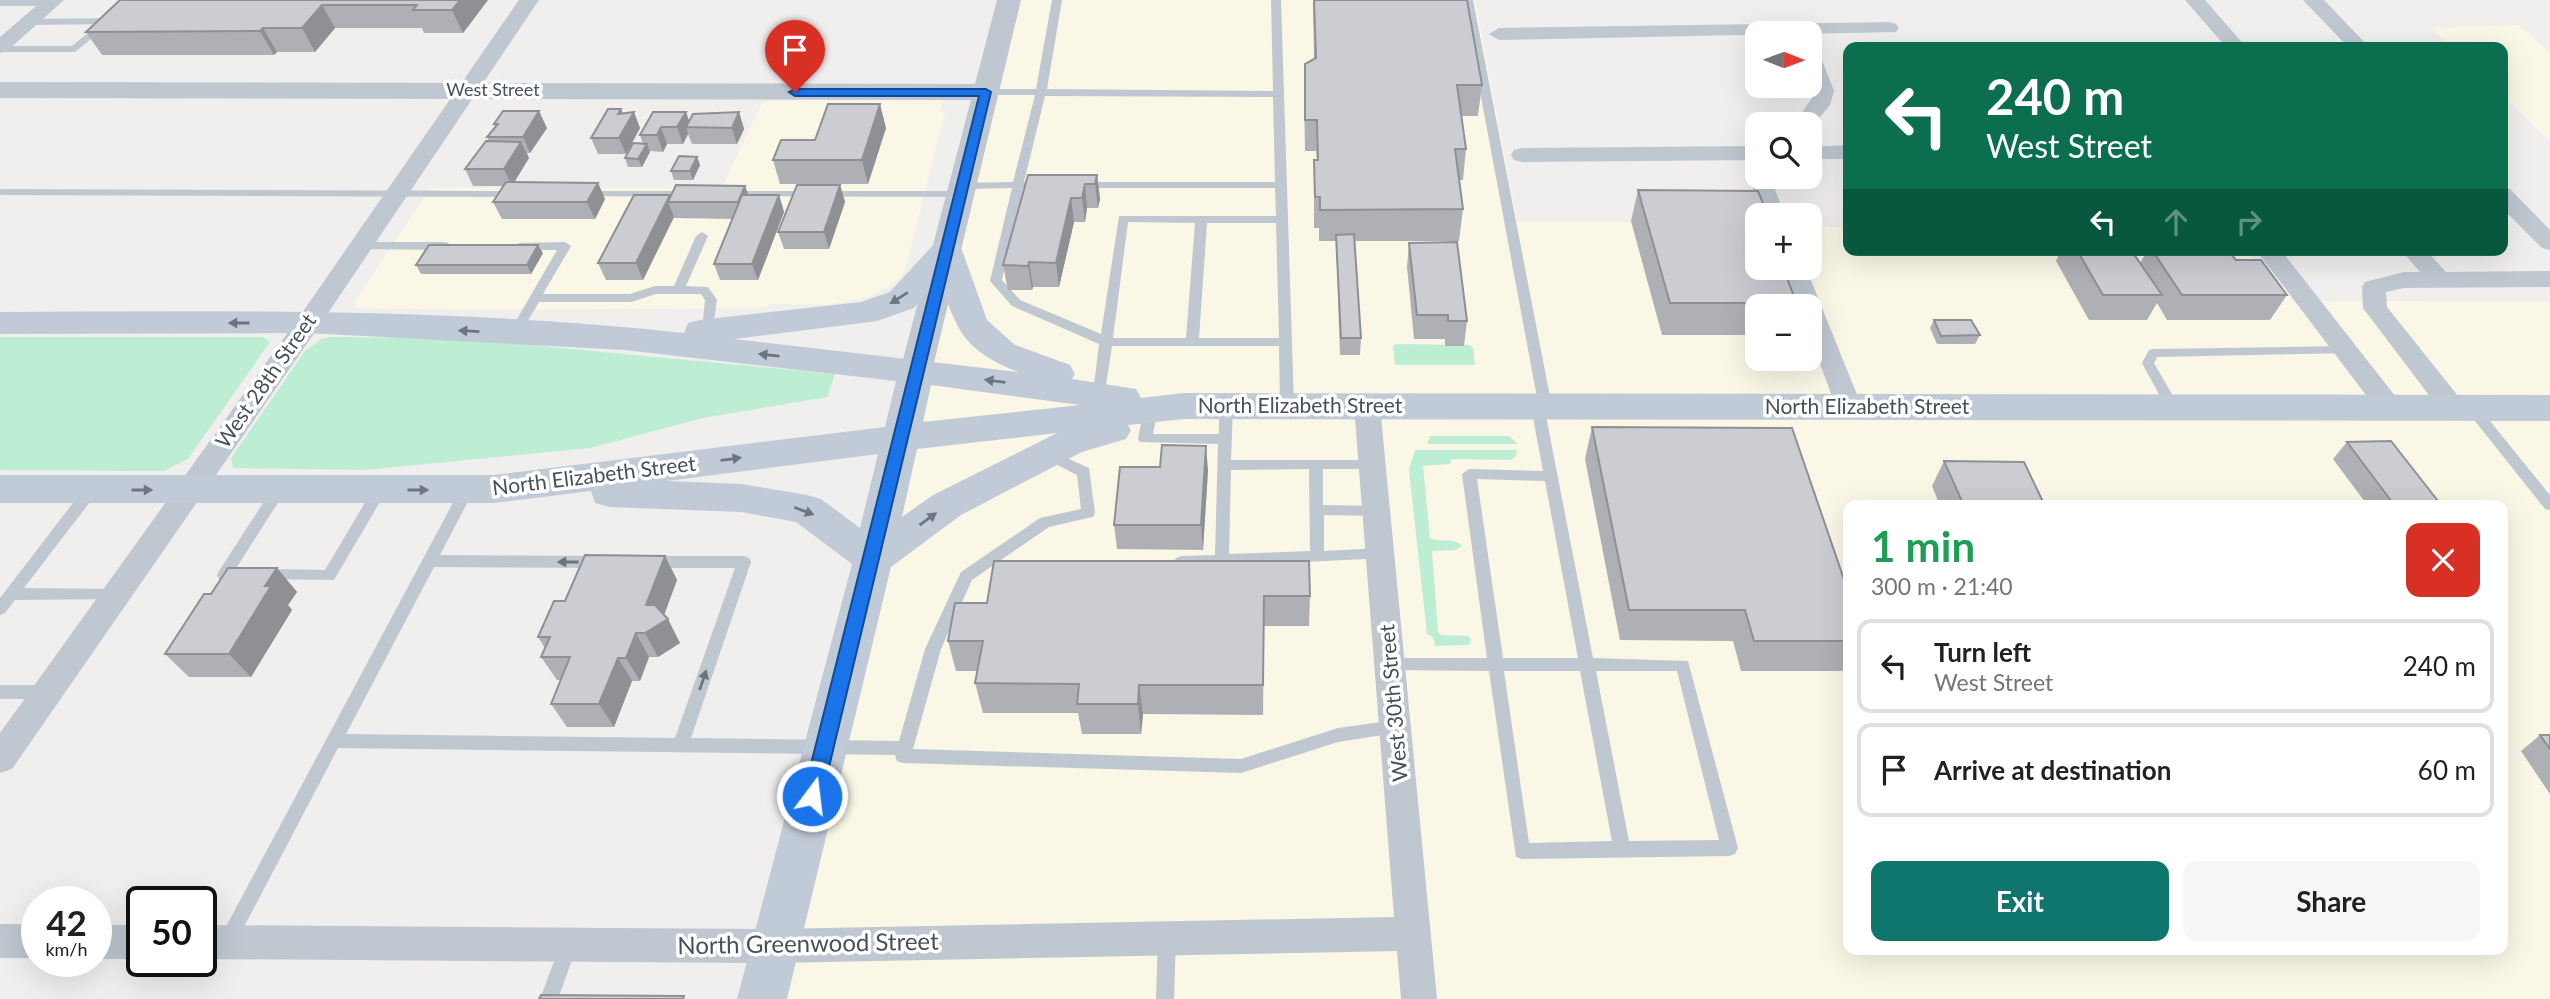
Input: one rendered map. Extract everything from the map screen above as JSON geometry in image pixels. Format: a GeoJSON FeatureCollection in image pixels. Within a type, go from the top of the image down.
{"type":"FeatureCollection","features":[{"type":"Feature","properties":{"kind":"main road"},"geometry":{"type":"LineString","coordinates":[[625,338],[865,313],[902,300],[946,250],[972,325],[1003,354],[1044,371],[1184,406]]}},
{"type":"Feature","properties":{"kind":"main road","name":"North Elizabeth Street"},"geometry":{"type":"LineString","coordinates":[[0,323],[307,322],[625,338],[916,371],[1184,406],[1226,423],[1287,407],[1367,406],[2550,408]]}},
{"type":"Feature","properties":{"kind":"main road"},"geometry":{"type":"LineString","coordinates":[[762,999],[873,559],[916,371]]}},
{"type":"Feature","properties":{"kind":"main road","name":"North Elizabeth Street"},"geometry":{"type":"LineString","coordinates":[[0,489],[480,489],[1184,406]]}},
{"type":"Feature","properties":{"kind":"main road"},"geometry":{"type":"LineString","coordinates":[[873,559],[947,505],[1069,443],[1184,406]]}},
{"type":"Feature","properties":{"kind":"main road"},"geometry":{"type":"LineString","coordinates":[[480,489],[741,498],[807,509],[873,559]]}},
{"type":"Feature","properties":{"kind":"street","name":"West 28th Street"},"geometry":{"type":"LineString","coordinates":[[0,759],[307,322],[528,0]]}},
{"type":"Feature","properties":{"kind":"street"},"geometry":{"type":"LineString","coordinates":[[916,371],[1009,0]]}},
{"type":"Feature","properties":{"kind":"street"},"geometry":{"type":"LineString","coordinates":[[2195,0],[2232,42]]}},
{"type":"Feature","properties":{"kind":"street"},"geometry":{"type":"LineString","coordinates":[[2313,0],[2354,42]]}},
{"type":"Feature","properties":{"kind":"street"},"geometry":{"type":"LineString","coordinates":[[0,48],[52,2]]}},
{"type":"Feature","properties":{"kind":"street"},"geometry":{"type":"LineString","coordinates":[[1822,30],[1889,28]]}},
{"type":"Feature","properties":{"kind":"street"},"geometry":{"type":"LineString","coordinates":[[1499,34],[1745,32]]}},
{"type":"Feature","properties":{"kind":"street"},"geometry":{"type":"LineString","coordinates":[[1815,112],[1823,103],[1822,79]]}},
{"type":"Feature","properties":{"kind":"street","name":"West Street"},"geometry":{"type":"LineString","coordinates":[[0,90],[986,92]]}},
{"type":"Feature","properties":{"kind":"street"},"geometry":{"type":"LineString","coordinates":[[1822,153],[1843,152]]}},
{"type":"Feature","properties":{"kind":"street"},"geometry":{"type":"LineString","coordinates":[[1522,155],[1745,159]]}},
{"type":"Feature","properties":{"kind":"street"},"geometry":{"type":"LineString","coordinates":[[2508,200],[2550,243]]}},
{"type":"Feature","properties":{"kind":"street"},"geometry":{"type":"LineString","coordinates":[[2273,256],[2390,408]]}},
{"type":"Feature","properties":{"kind":"street"},"geometry":{"type":"LineString","coordinates":[[2418,256],[2438,278]]}},
{"type":"Feature","properties":{"kind":"street"},"geometry":{"type":"LineString","coordinates":[[2462,408],[2375,308],[2374,287],[2404,279],[2550,279]]}},
{"type":"Feature","properties":{"kind":"street"},"geometry":{"type":"LineString","coordinates":[[1822,339],[1849,407]]}},
{"type":"Feature","properties":{"kind":"street","name":"West 30th Street"},"geometry":{"type":"LineString","coordinates":[[1367,406],[1419,999]]}},
{"type":"Feature","properties":{"kind":"street","name":"North Greenwood Street"},"geometry":{"type":"LineString","coordinates":[[217,942],[774,946],[1415,934]]}},
{"type":"Feature","properties":{"kind":"street"},"geometry":{"type":"LineString","coordinates":[[0,941],[21,941]]}},
{"type":"Feature","properties":{"kind":"lane"},"geometry":{"type":"LineString","coordinates":[[29,22],[96,23],[126,17],[145,0]]}},
{"type":"Feature","properties":{"kind":"lane"},"geometry":{"type":"LineString","coordinates":[[1057,0],[1041,92],[996,281],[1016,303],[1107,342],[1286,342]]}},
{"type":"Feature","properties":{"kind":"lane"},"geometry":{"type":"LineString","coordinates":[[1276,0],[1287,407]]}},
{"type":"Feature","properties":{"kind":"lane"},"geometry":{"type":"LineString","coordinates":[[1468,0],[1542,407],[1551,476],[1622,849]]}},
{"type":"Feature","properties":{"kind":"lane"},"geometry":{"type":"LineString","coordinates":[[0,4],[52,2]]}},
{"type":"Feature","properties":{"kind":"lane"},"geometry":{"type":"LineString","coordinates":[[96,23],[112,8]]}},
{"type":"Feature","properties":{"kind":"lane"},"geometry":{"type":"LineString","coordinates":[[0,48],[75,49],[92,34]]}},
{"type":"Feature","properties":{"kind":"lane"},"geometry":{"type":"LineString","coordinates":[[986,92],[1278,94]]}},
{"type":"Feature","properties":{"kind":"lane"},"geometry":{"type":"LineString","coordinates":[[712,194],[962,190],[1032,185]]}},
{"type":"Feature","properties":{"kind":"lane"},"geometry":{"type":"LineString","coordinates":[[1074,185],[1282,185]]}},
{"type":"Feature","properties":{"kind":"lane"},"geometry":{"type":"LineString","coordinates":[[0,192],[533,194]]}},
{"type":"Feature","properties":{"kind":"lane"},"geometry":{"type":"LineString","coordinates":[[574,194],[698,194]]}},
{"type":"Feature","properties":{"kind":"lane"},"geometry":{"type":"LineString","coordinates":[[1100,385],[1123,218],[1282,219]]}},
{"type":"Feature","properties":{"kind":"lane"},"geometry":{"type":"LineString","coordinates":[[1192,343],[1201,220]]}},
{"type":"Feature","properties":{"kind":"lane"},"geometry":{"type":"LineString","coordinates":[[678,290],[702,236]]}},
{"type":"Feature","properties":{"kind":"lane"},"geometry":{"type":"LineString","coordinates":[[359,246],[455,246]]}},
{"type":"Feature","properties":{"kind":"lane"},"geometry":{"type":"LineString","coordinates":[[510,246],[565,246],[515,333]]}},
{"type":"Feature","properties":{"kind":"lane"},"geometry":{"type":"LineString","coordinates":[[535,298],[631,298],[655,290],[704,290],[711,300],[708,330]]}},
{"type":"Feature","properties":{"kind":"lane"},"geometry":{"type":"LineString","coordinates":[[2173,408],[2148,363],[2153,353],[2346,350]]}},
{"type":"Feature","properties":{"kind":"lane"},"geometry":{"type":"LineString","coordinates":[[2462,408],[2550,505]]}},
{"type":"Feature","properties":{"kind":"lane"},"geometry":{"type":"LineString","coordinates":[[1149,418],[1144,439],[1226,423],[1222,560]]}},
{"type":"Feature","properties":{"kind":"lane"},"geometry":{"type":"LineString","coordinates":[[1047,454],[1084,472],[1088,513],[1045,522],[966,576],[933,649],[903,755],[1241,766],[1338,735],[1396,727]]}},
{"type":"Feature","properties":{"kind":"lane"},"geometry":{"type":"LineString","coordinates":[[1316,464],[1317,556]]}},
{"type":"Feature","properties":{"kind":"lane"},"geometry":{"type":"LineString","coordinates":[[1225,465],[1371,464]]}},
{"type":"Feature","properties":{"kind":"lane"},"geometry":{"type":"LineString","coordinates":[[1390,664],[1496,665],[1683,665],[1729,848],[1522,850],[1496,665],[1469,474],[1551,476]]}},
{"type":"Feature","properties":{"kind":"lane"},"geometry":{"type":"LineString","coordinates":[[217,937],[335,741],[430,561],[480,489]]}},
{"type":"Feature","properties":{"kind":"lane"},"geometry":{"type":"LineString","coordinates":[[0,609],[92,490]]}},
{"type":"Feature","properties":{"kind":"lane"},"geometry":{"type":"LineString","coordinates":[[279,490],[224,575],[329,576],[380,490]]}},
{"type":"Feature","properties":{"kind":"lane"},"geometry":{"type":"LineString","coordinates":[[1317,510],[1376,511]]}},
{"type":"Feature","properties":{"kind":"lane"},"geometry":{"type":"LineString","coordinates":[[1161,563],[1380,554]]}},
{"type":"Feature","properties":{"kind":"lane"},"geometry":{"type":"LineString","coordinates":[[430,561],[744,562],[681,745]]}},
{"type":"Feature","properties":{"kind":"lane"},"geometry":{"type":"LineString","coordinates":[[11,594],[114,595]]}},
{"type":"Feature","properties":{"kind":"lane"},"geometry":{"type":"LineString","coordinates":[[0,692],[46,692]]}},
{"type":"Feature","properties":{"kind":"lane"},"geometry":{"type":"LineString","coordinates":[[335,741],[905,748]]}},
{"type":"Feature","properties":{"kind":"lane"},"geometry":{"type":"LineString","coordinates":[[1165,999],[1167,939]]}},
{"type":"Feature","properties":{"kind":"lane"},"geometry":{"type":"LineString","coordinates":[[549,999],[568,945]]}},
{"type":"Feature","properties":{"kind":"shaded area"},"geometry":{"type":"Polygon","coordinates":[[[1009,0],[1475,0],[1517,222],[1745,222],[1745,280],[1822,280],[1822,227],[1843,227],[1843,256],[2250,256],[2308,301],[2550,302],[2550,999],[762,999],[1009,0]]]}},
{"type":"Feature","properties":{"kind":"shaded area"},"geometry":{"type":"Polygon","coordinates":[[[2518,25],[2550,53],[2550,141],[2508,101],[2508,42],[2446,42],[2431,28],[2518,25]]]}},
{"type":"Feature","properties":{"kind":"shaded area"},"geometry":{"type":"Polygon","coordinates":[[[943,100],[940,111],[945,112],[906,267],[901,277],[891,285],[868,297],[829,305],[770,304],[765,308],[357,308],[355,302],[430,188],[722,188],[763,101],[943,100]]]}},
{"type":"Feature","properties":{"kind":"green space"},"geometry":{"type":"Polygon","coordinates":[[[0,337],[263,337],[270,342],[188,459],[164,471],[0,470],[0,337]]]}},
{"type":"Feature","properties":{"kind":"green space"},"geometry":{"type":"Polygon","coordinates":[[[321,339],[465,339],[835,374],[827,397],[703,418],[590,448],[365,470],[233,468],[231,458],[305,351],[321,339]]]}},
{"type":"Feature","properties":{"kind":"green space"},"geometry":{"type":"Polygon","coordinates":[[[1469,345],[1473,348],[1475,365],[1395,365],[1393,346],[1469,345]]]}},
{"type":"Feature","properties":{"kind":"green space"},"geometry":{"type":"Polygon","coordinates":[[[1430,436],[1509,436],[1518,444],[1427,444],[1430,436]]]}},
{"type":"Feature","properties":{"kind":"green space"},"geometry":{"type":"Polygon","coordinates":[[[1415,450],[1517,450],[1516,456],[1510,460],[1452,459],[1450,464],[1423,466],[1430,538],[1455,541],[1462,546],[1456,550],[1432,551],[1438,632],[1441,635],[1468,636],[1471,640],[1469,645],[1435,646],[1433,637],[1427,634],[1409,470],[1415,450]]]}},
{"type":"Feature","properties":{"kind":"building"},"geometry":{"type":"Polygon","coordinates":[[[120,0],[460,0],[452,10],[413,10],[417,5],[322,5],[302,28],[263,28],[260,31],[86,32],[120,0]]]}},
{"type":"Feature","properties":{"kind":"building"},"geometry":{"type":"Polygon","coordinates":[[[1314,0],[1467,0],[1482,85],[1457,85],[1466,149],[1455,149],[1463,209],[1320,210],[1320,197],[1315,197],[1317,120],[1305,120],[1305,64],[1316,58],[1314,0]]]}},
{"type":"Feature","properties":{"kind":"building"},"geometry":{"type":"Polygon","coordinates":[[[828,104],[880,104],[862,160],[773,160],[781,140],[815,140],[828,104]]]}},
{"type":"Feature","properties":{"kind":"building"},"geometry":{"type":"Polygon","coordinates":[[[608,109],[621,109],[618,114],[634,112],[619,138],[591,138],[608,109]]]}},
{"type":"Feature","properties":{"kind":"building"},"geometry":{"type":"Polygon","coordinates":[[[503,111],[539,111],[523,137],[487,137],[498,124],[494,124],[503,111]]]}},
{"type":"Feature","properties":{"kind":"building"},"geometry":{"type":"Polygon","coordinates":[[[653,112],[686,112],[677,127],[661,127],[657,135],[640,135],[653,112]]]}},
{"type":"Feature","properties":{"kind":"building"},"geometry":{"type":"Polygon","coordinates":[[[739,112],[732,128],[686,127],[693,114],[739,112]]]}},
{"type":"Feature","properties":{"kind":"building"},"geometry":{"type":"Polygon","coordinates":[[[486,141],[521,142],[504,169],[465,169],[486,141]]]}},
{"type":"Feature","properties":{"kind":"building"},"geometry":{"type":"Polygon","coordinates":[[[633,143],[647,144],[638,159],[625,158],[633,143]]]}},
{"type":"Feature","properties":{"kind":"building"},"geometry":{"type":"Polygon","coordinates":[[[679,156],[697,157],[690,171],[671,171],[679,156]]]}},
{"type":"Feature","properties":{"kind":"building"},"geometry":{"type":"Polygon","coordinates":[[[1028,175],[1097,175],[1095,184],[1085,184],[1082,198],[1071,198],[1056,263],[1003,265],[1028,175]]]}},
{"type":"Feature","properties":{"kind":"building"},"geometry":{"type":"Polygon","coordinates":[[[506,182],[598,183],[587,202],[493,202],[506,182]]]}},
{"type":"Feature","properties":{"kind":"building"},"geometry":{"type":"Polygon","coordinates":[[[676,185],[745,186],[738,202],[668,202],[676,185]]]}},
{"type":"Feature","properties":{"kind":"building"},"geometry":{"type":"Polygon","coordinates":[[[797,185],[840,185],[824,232],[778,232],[797,185]]]}},
{"type":"Feature","properties":{"kind":"building"},"geometry":{"type":"Polygon","coordinates":[[[1638,190],[1758,191],[1763,203],[1745,203],[1745,280],[1788,280],[1793,294],[1745,294],[1745,303],[1670,303],[1638,190]]]}},
{"type":"Feature","properties":{"kind":"building"},"geometry":{"type":"Polygon","coordinates":[[[634,195],[670,195],[636,263],[598,263],[634,195]]]}},
{"type":"Feature","properties":{"kind":"building"},"geometry":{"type":"Polygon","coordinates":[[[742,195],[779,195],[752,264],[714,264],[742,195]]]}},
{"type":"Feature","properties":{"kind":"building"},"geometry":{"type":"Polygon","coordinates":[[[1354,234],[1361,338],[1341,338],[1336,235],[1354,234]]]}},
{"type":"Feature","properties":{"kind":"building"},"geometry":{"type":"Polygon","coordinates":[[[1457,242],[1467,321],[1448,321],[1448,315],[1417,315],[1409,243],[1457,242]]]}},
{"type":"Feature","properties":{"kind":"building"},"geometry":{"type":"Polygon","coordinates":[[[429,245],[538,245],[527,265],[416,265],[429,245]]]}},
{"type":"Feature","properties":{"kind":"building"},"geometry":{"type":"Polygon","coordinates":[[[2080,256],[2135,256],[2162,295],[2103,295],[2080,256]]]}},
{"type":"Feature","properties":{"kind":"building"},"geometry":{"type":"Polygon","coordinates":[[[2156,256],[2233,256],[2236,260],[2261,260],[2287,295],[2182,295],[2156,256]]]}},
{"type":"Feature","properties":{"kind":"building"},"geometry":{"type":"Polygon","coordinates":[[[1934,320],[1971,320],[1980,335],[1941,336],[1934,320]]]}},
{"type":"Feature","properties":{"kind":"building"},"geometry":{"type":"Polygon","coordinates":[[[1592,427],[1792,428],[1843,576],[1843,641],[1754,641],[1745,610],[1629,610],[1592,427]]]}},
{"type":"Feature","properties":{"kind":"building"},"geometry":{"type":"Polygon","coordinates":[[[2391,441],[2437,500],[2390,500],[2347,442],[2391,441]]]}},
{"type":"Feature","properties":{"kind":"building"},"geometry":{"type":"Polygon","coordinates":[[[1162,445],[1206,446],[1201,525],[1114,525],[1120,467],[1160,467],[1162,445]]]}},
{"type":"Feature","properties":{"kind":"building"},"geometry":{"type":"Polygon","coordinates":[[[1944,461],[2024,462],[2042,500],[1961,500],[1944,461]]]}},
{"type":"Feature","properties":{"kind":"building"},"geometry":{"type":"Polygon","coordinates":[[[585,555],[665,556],[646,605],[655,605],[668,619],[645,633],[636,633],[626,658],[618,658],[599,704],[551,704],[570,657],[541,657],[550,637],[538,637],[554,601],[565,601],[585,555]]]}},
{"type":"Feature","properties":{"kind":"building"},"geometry":{"type":"Polygon","coordinates":[[[994,561],[1309,561],[1310,596],[1264,596],[1263,685],[1139,685],[1138,704],[1077,704],[1079,684],[975,683],[983,641],[948,641],[955,603],[987,603],[994,561]]]}},
{"type":"Feature","properties":{"kind":"building"},"geometry":{"type":"Polygon","coordinates":[[[228,568],[277,568],[265,586],[271,586],[229,654],[165,654],[204,594],[211,594],[228,568]]]}},
{"type":"Feature","properties":{"kind":"building"},"geometry":{"type":"Polygon","coordinates":[[[2540,735],[2550,735],[2550,749],[2540,735]]]}},
{"type":"Feature","properties":{"kind":"building"},"geometry":{"type":"Polygon","coordinates":[[[541,995],[684,996],[683,999],[539,999],[541,995]]]}},
{"type":"Feature","properties":{"kind":"route"},"geometry":{"type":"LineString","coordinates":[[795,92],[986,92],[916,371],[873,559],[812,796]]}}]}
